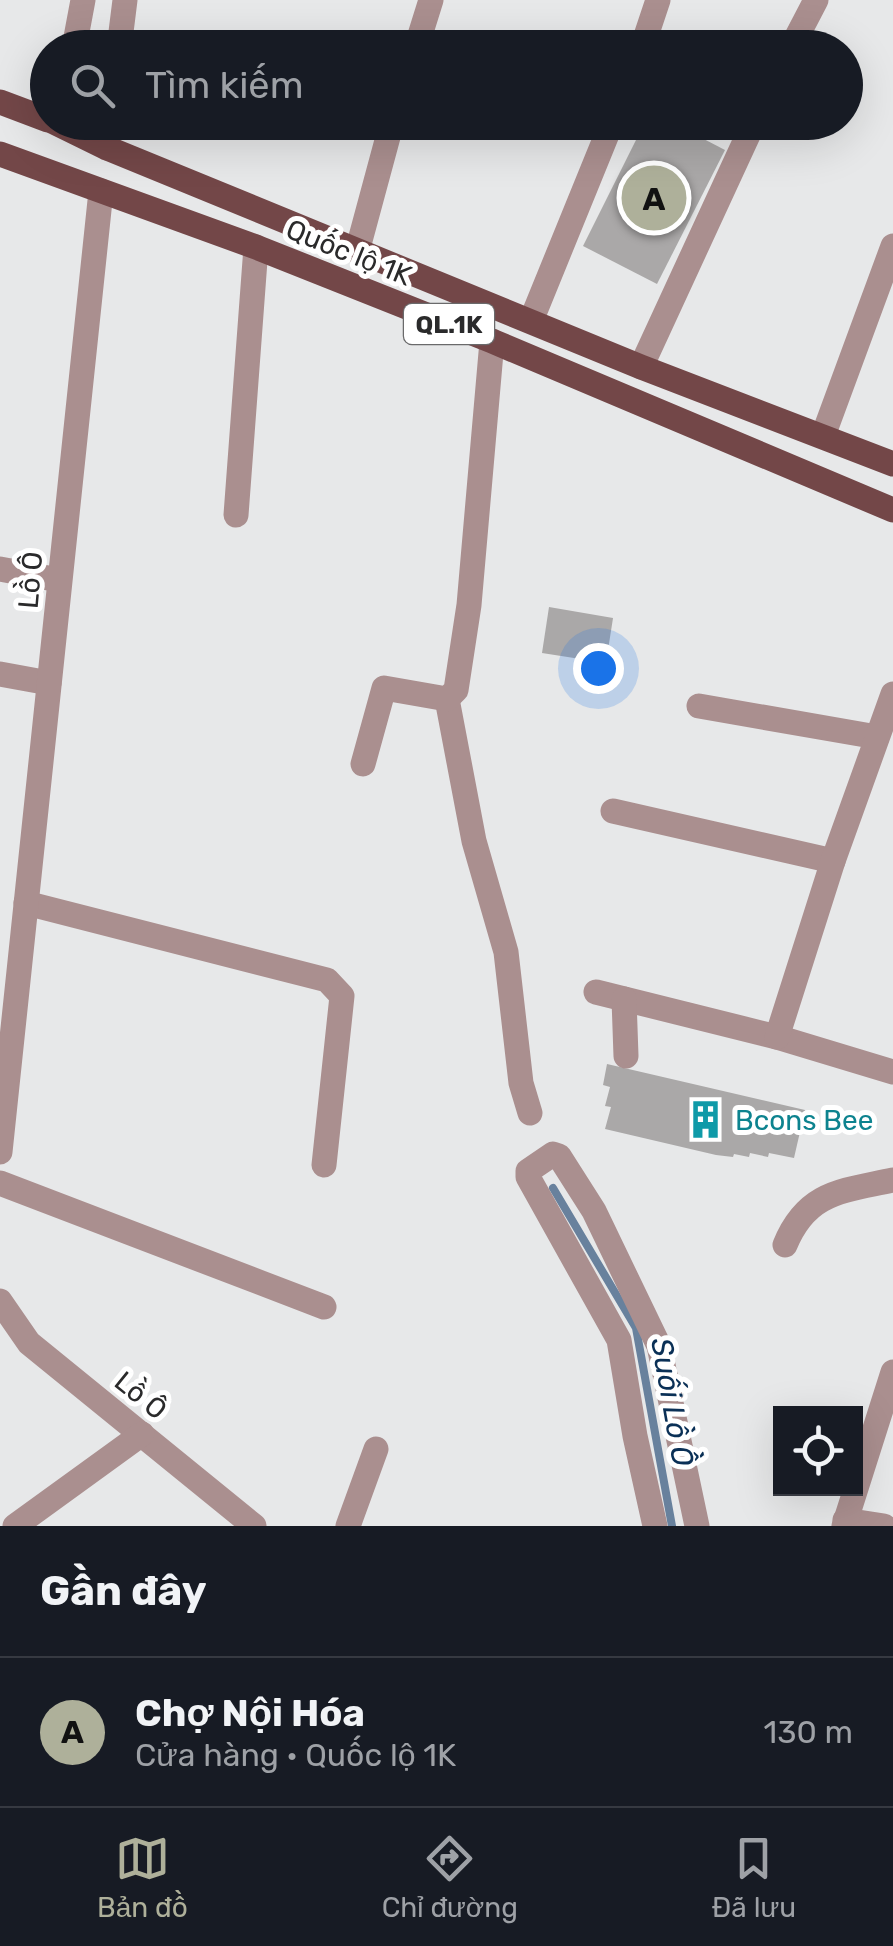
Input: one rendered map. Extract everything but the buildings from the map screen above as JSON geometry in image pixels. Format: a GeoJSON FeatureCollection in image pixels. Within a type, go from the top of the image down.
{"type":"FeatureCollection","features":[{"type":"Feature","properties":{"kind":"main road","name":"Quốc lộ 1K"},"geometry":{"type":"LineString","coordinates":[[0,102],[30,113]]}},
{"type":"Feature","properties":{"kind":"main road"},"geometry":{"type":"LineString","coordinates":[[101,191],[107,140]]}},
{"type":"Feature","properties":{"kind":"main road","name":"Quốc lộ 1K"},"geometry":{"type":"LineString","coordinates":[[119,140],[530,321],[893,464]]}},
{"type":"Feature","properties":{"kind":"main road","name":"Quốc lộ 1K"},"geometry":{"type":"LineString","coordinates":[[0,154],[256,248],[492,341],[893,510]]}},
{"type":"Feature","properties":{"kind":"street"},"geometry":{"type":"LineString","coordinates":[[77,30],[83,0]]}},
{"type":"Feature","properties":{"kind":"street"},"geometry":{"type":"LineString","coordinates":[[121,30],[125,0]]}},
{"type":"Feature","properties":{"kind":"street"},"geometry":{"type":"LineString","coordinates":[[422,30],[431,0]]}},
{"type":"Feature","properties":{"kind":"street"},"geometry":{"type":"LineString","coordinates":[[648,30],[658,0]]}},
{"type":"Feature","properties":{"kind":"street"},"geometry":{"type":"LineString","coordinates":[[800,30],[816,0]]}},
{"type":"Feature","properties":{"kind":"street"},"geometry":{"type":"LineString","coordinates":[[358,248],[387,140]]}},
{"type":"Feature","properties":{"kind":"street"},"geometry":{"type":"LineString","coordinates":[[530,321],[605,140]]}},
{"type":"Feature","properties":{"kind":"street"},"geometry":{"type":"LineString","coordinates":[[640,367],[746,140]]}},
{"type":"Feature","properties":{"kind":"street","name":"Lồ Ô"},"geometry":{"type":"LineString","coordinates":[[0,1152],[11,933],[26,903],[101,191]]}},
{"type":"Feature","properties":{"kind":"street"},"geometry":{"type":"LineString","coordinates":[[824,436],[893,246]]}},
{"type":"Feature","properties":{"kind":"street"},"geometry":{"type":"LineString","coordinates":[[236,514],[256,248]]}},
{"type":"Feature","properties":{"kind":"street"},"geometry":{"type":"LineString","coordinates":[[448,699],[456,690],[468,605],[492,341]]}},
{"type":"Feature","properties":{"kind":"street"},"geometry":{"type":"LineString","coordinates":[[0,569],[60,580]]}},
{"type":"Feature","properties":{"kind":"street"},"geometry":{"type":"LineString","coordinates":[[0,674],[50,682]]}},
{"type":"Feature","properties":{"kind":"street"},"geometry":{"type":"LineString","coordinates":[[363,764],[384,688],[448,699]]}},
{"type":"Feature","properties":{"kind":"street"},"geometry":{"type":"LineString","coordinates":[[777,1038],[833,861],[893,694]]}},
{"type":"Feature","properties":{"kind":"street"},"geometry":{"type":"LineString","coordinates":[[448,699],[474,840],[506,952],[521,1083],[530,1114]]}},
{"type":"Feature","properties":{"kind":"street"},"geometry":{"type":"LineString","coordinates":[[699,706],[877,738]]}},
{"type":"Feature","properties":{"kind":"street"},"geometry":{"type":"LineString","coordinates":[[613,811],[833,861]]}},
{"type":"Feature","properties":{"kind":"street"},"geometry":{"type":"LineString","coordinates":[[26,903],[327,980],[342,996],[324,1165]]}},
{"type":"Feature","properties":{"kind":"street"},"geometry":{"type":"LineString","coordinates":[[596,992],[893,1072]]}},
{"type":"Feature","properties":{"kind":"street"},"geometry":{"type":"LineString","coordinates":[[624,999],[626,1056]]}},
{"type":"Feature","properties":{"kind":"street"},"geometry":{"type":"LineString","coordinates":[[655,1526],[619,1340],[528,1177],[528,1171],[552,1154],[559,1156],[594,1211],[659,1346],[697,1526]]}},
{"type":"Feature","properties":{"kind":"street"},"geometry":{"type":"LineString","coordinates":[[784,1245],[806,1210],[824,1195],[893,1180]]}},
{"type":"Feature","properties":{"kind":"street"},"geometry":{"type":"LineString","coordinates":[[0,1183],[324,1307]]}},
{"type":"Feature","properties":{"kind":"street","name":"Lồ Ô"},"geometry":{"type":"LineString","coordinates":[[5,1318],[254,1526]]}},
{"type":"Feature","properties":{"kind":"street"},"geometry":{"type":"LineString","coordinates":[[884,1526],[844,1523],[893,1372]]}},
{"type":"Feature","properties":{"kind":"street"},"geometry":{"type":"LineString","coordinates":[[15,1526],[142,1434]]}},
{"type":"Feature","properties":{"kind":"street"},"geometry":{"type":"LineString","coordinates":[[348,1526],[376,1449]]}},
{"type":"Feature","properties":{"kind":"waterway","name":"Suối Lồ Ồ"},"geometry":{"type":"LineString","coordinates":[[553,1188],[636,1328],[672,1526]]}},
{"type":"Feature","properties":{"kind":"place","name":"Chợ Nội Hóa"},"geometry":{"type":"Point","coordinates":[654,198]}},
{"type":"Feature","properties":{"kind":"place","name":"Bcons Bee"},"geometry":{"type":"Point","coordinates":[705,1120]}}]}
